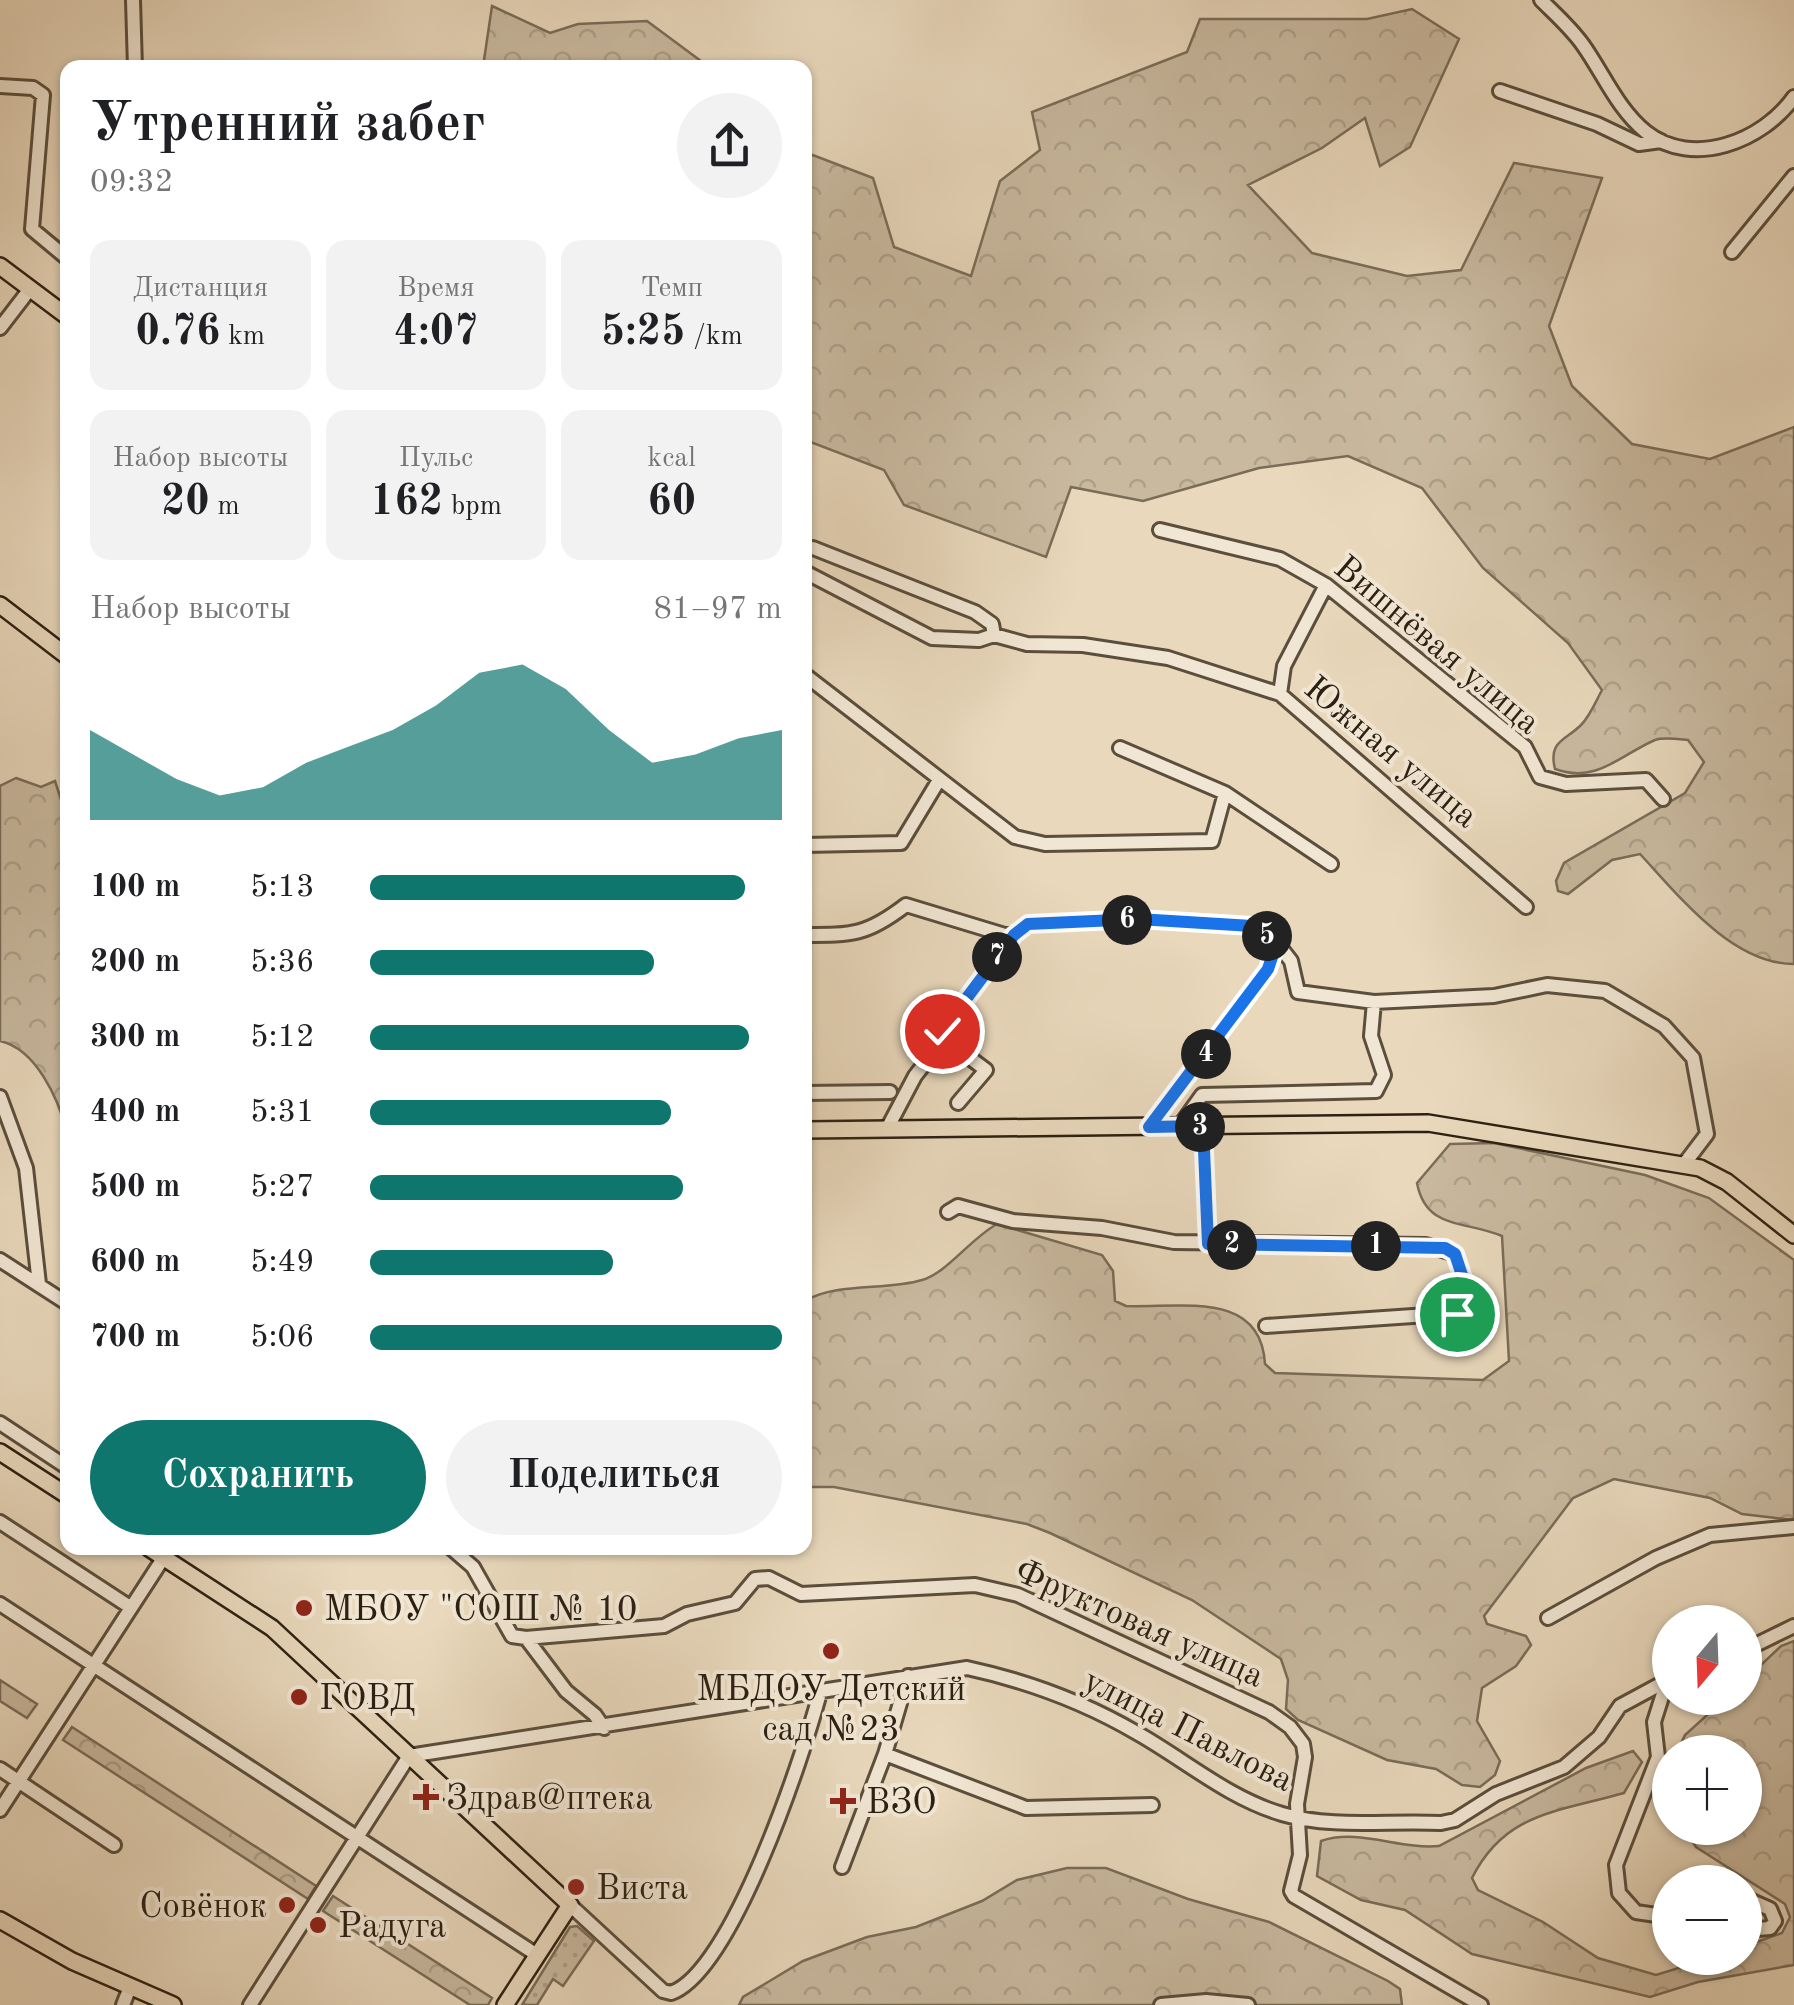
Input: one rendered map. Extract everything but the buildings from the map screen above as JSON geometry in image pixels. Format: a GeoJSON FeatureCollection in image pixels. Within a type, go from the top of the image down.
{"type":"FeatureCollection","features":[{"type":"Feature","properties":{"kind":"main road"},"geometry":{"type":"LineString","coordinates":[[0,266],[60,312]]}},
{"type":"Feature","properties":{"kind":"main road"},"geometry":{"type":"LineString","coordinates":[[0,606],[60,651]]}},
{"type":"Feature","properties":{"kind":"main road"},"geometry":{"type":"LineString","coordinates":[[812,1130],[1428,1123],[1685,1163],[1727,1182],[1794,1235]]}},
{"type":"Feature","properties":{"kind":"main road"},"geometry":{"type":"LineString","coordinates":[[0,1452],[60,1491]]}},
{"type":"Feature","properties":{"kind":"main road"},"geometry":{"type":"LineString","coordinates":[[161,1555],[272,1628],[570,1905],[505,2005]]}},
{"type":"Feature","properties":{"kind":"main road"},"geometry":{"type":"LineString","coordinates":[[0,1920],[49,1950],[172,2005]]}},
{"type":"Feature","properties":{"kind":"street"},"geometry":{"type":"LineString","coordinates":[[133,0],[135,60]]}},
{"type":"Feature","properties":{"kind":"street"},"geometry":{"type":"LineString","coordinates":[[1540,0],[1581,41],[1644,130],[1661,142]]}},
{"type":"Feature","properties":{"kind":"street"},"geometry":{"type":"LineString","coordinates":[[0,86],[33,88],[43,95],[32,229],[60,252]]}},
{"type":"Feature","properties":{"kind":"street"},"geometry":{"type":"LineString","coordinates":[[1500,91],[1597,124],[1639,144],[1721,147],[1747,140],[1791,108]]}},
{"type":"Feature","properties":{"kind":"street"},"geometry":{"type":"LineString","coordinates":[[1732,252],[1794,176]]}},
{"type":"Feature","properties":{"kind":"street"},"geometry":{"type":"LineString","coordinates":[[0,328],[30,289]]}},
{"type":"Feature","properties":{"kind":"street","name":"Вишнёвая улица"},"geometry":{"type":"LineString","coordinates":[[1160,530],[1280,560],[1326,585],[1525,746],[1540,777],[1566,784],[1646,780],[1663,799]]}},
{"type":"Feature","properties":{"kind":"street","name":"Южная улица"},"geometry":{"type":"LineString","coordinates":[[813,548],[975,612],[992,624],[994,635],[1028,644],[1083,645],[1168,658],[1280,694],[1526,907]]}},
{"type":"Feature","properties":{"kind":"street"},"geometry":{"type":"LineString","coordinates":[[812,576],[932,638],[979,640],[994,635]]}},
{"type":"Feature","properties":{"kind":"street"},"geometry":{"type":"LineString","coordinates":[[1280,694],[1284,666],[1326,585]]}},
{"type":"Feature","properties":{"kind":"street"},"geometry":{"type":"LineString","coordinates":[[812,680],[995,825],[1016,836],[1046,844],[1212,841],[1225,793]]}},
{"type":"Feature","properties":{"kind":"street"},"geometry":{"type":"LineString","coordinates":[[1120,748],[1225,793],[1331,864]]}},
{"type":"Feature","properties":{"kind":"street"},"geometry":{"type":"LineString","coordinates":[[812,845],[901,843],[939,780]]}},
{"type":"Feature","properties":{"kind":"street"},"geometry":{"type":"LineString","coordinates":[[812,935],[859,934],[874,929],[906,904],[1014,935]]}},
{"type":"Feature","properties":{"kind":"street"},"geometry":{"type":"LineString","coordinates":[[942,1031],[1014,935],[1028,924],[1138,919],[1252,926],[1277,942],[1291,960],[1298,992],[1374,1002],[1494,996],[1547,985],[1605,990],[1664,1026],[1692,1058],[1707,1134],[1685,1163]]}},
{"type":"Feature","properties":{"kind":"street"},"geometry":{"type":"LineString","coordinates":[[1149,1127],[1268,969],[1277,942]]}},
{"type":"Feature","properties":{"kind":"street"},"geometry":{"type":"LineString","coordinates":[[1179,1127],[1202,1096],[1376,1090],[1384,1075],[1371,1036],[1374,1002]]}},
{"type":"Feature","properties":{"kind":"street"},"geometry":{"type":"LineString","coordinates":[[886,1129],[914,1076],[940,1044],[950,1043],[986,1070],[958,1102]]}},
{"type":"Feature","properties":{"kind":"street"},"geometry":{"type":"LineString","coordinates":[[812,1093],[890,1092]]}},
{"type":"Feature","properties":{"kind":"street"},"geometry":{"type":"LineString","coordinates":[[0,1098],[26,1168],[38,1284]]}},
{"type":"Feature","properties":{"kind":"street"},"geometry":{"type":"LineString","coordinates":[[1203,1126],[1208,1244]]}},
{"type":"Feature","properties":{"kind":"street"},"geometry":{"type":"LineString","coordinates":[[948,1212],[958,1206],[1013,1221],[1208,1244],[1426,1245],[1455,1254],[1464,1281],[1464,1307],[1457,1314],[1266,1326]]}},
{"type":"Feature","properties":{"kind":"street"},"geometry":{"type":"LineString","coordinates":[[0,1260],[60,1299]]}},
{"type":"Feature","properties":{"kind":"street"},"geometry":{"type":"LineString","coordinates":[[0,1423],[60,1463]]}},
{"type":"Feature","properties":{"kind":"street"},"geometry":{"type":"LineString","coordinates":[[0,1522],[130,1607]]}},
{"type":"Feature","properties":{"kind":"street"},"geometry":{"type":"LineString","coordinates":[[1548,1618],[1656,1558],[1710,1535],[1794,1527]]}},
{"type":"Feature","properties":{"kind":"street"},"geometry":{"type":"LineString","coordinates":[[459,1555],[473,1567],[512,1636],[526,1638],[566,1691],[589,1708],[604,1728]]}},
{"type":"Feature","properties":{"kind":"street"},"geometry":{"type":"LineString","coordinates":[[0,1810],[164,1557]]}},
{"type":"Feature","properties":{"kind":"street","name":"Фруктовая улица"},"geometry":{"type":"LineString","coordinates":[[526,1638],[664,1626],[686,1614],[736,1604],[755,1579],[770,1578],[801,1594],[975,1585],[1018,1595],[1206,1680],[1290,1727],[1303,1744],[1305,1757],[1297,1804],[1300,1818]]}},
{"type":"Feature","properties":{"kind":"street"},"geometry":{"type":"LineString","coordinates":[[0,1604],[537,1955]]}},
{"type":"Feature","properties":{"kind":"street"},"geometry":{"type":"LineString","coordinates":[[1762,1642],[1794,1626]]}},
{"type":"Feature","properties":{"kind":"street","name":"улица Павлова"},"geometry":{"type":"LineString","coordinates":[[409,1756],[967,1668],[1040,1687],[1133,1730],[1192,1771],[1241,1796],[1300,1818],[1300,1855],[1291,1891],[1298,1901],[1481,2005]]}},
{"type":"Feature","properties":{"kind":"street"},"geometry":{"type":"LineString","coordinates":[[842,1867],[885,1754],[908,1676]]}},
{"type":"Feature","properties":{"kind":"street"},"geometry":{"type":"LineString","coordinates":[[1300,1818],[1338,1823],[1455,1820],[1496,1794],[1564,1768],[1599,1736],[1620,1706],[1652,1689]]}},
{"type":"Feature","properties":{"kind":"street"},"geometry":{"type":"LineString","coordinates":[[570,1905],[662,1991],[670,1993],[685,1985],[732,1925],[808,1738],[820,1693]]}},
{"type":"Feature","properties":{"kind":"street"},"geometry":{"type":"LineString","coordinates":[[1652,1914],[1636,1912],[1619,1894],[1616,1865],[1658,1757],[1656,1715]]}},
{"type":"Feature","properties":{"kind":"street"},"geometry":{"type":"LineString","coordinates":[[885,1754],[1026,1808],[1152,1805]]}},
{"type":"Feature","properties":{"kind":"street"},"geometry":{"type":"LineString","coordinates":[[250,2005],[409,1756]]}},
{"type":"Feature","properties":{"kind":"street"},"geometry":{"type":"LineString","coordinates":[[0,1769],[114,1844]]}},
{"type":"Feature","properties":{"kind":"street"},"geometry":{"type":"LineString","coordinates":[[1762,1905],[1770,1909],[1775,1921],[1770,1928],[1762,1929]]}},
{"type":"Feature","properties":{"kind":"street"},"geometry":{"type":"LineString","coordinates":[[123,2005],[130,1986]]}},
{"type":"Feature","properties":{"kind":"street"},"geometry":{"type":"LineString","coordinates":[[1160,2005],[1206,2001],[1248,2005]]}},
{"type":"Feature","properties":{"kind":"green space"},"geometry":{"type":"Polygon","coordinates":[[[492,6],[550,33],[578,24],[647,21],[700,60],[484,60],[492,6]]]}},
{"type":"Feature","properties":{"kind":"green space"},"geometry":{"type":"Polygon","coordinates":[[[1412,9],[1459,39],[1410,147],[1380,166],[1365,118],[1322,148],[1248,185],[1312,253],[1407,276],[1461,270],[1514,163],[1602,178],[1549,326],[1572,386],[1632,444],[1710,459],[1794,427],[1794,964],[1749,953],[1728,940],[1708,925],[1640,854],[1612,860],[1568,894],[1558,891],[1556,881],[1564,863],[1685,793],[1704,762],[1688,740],[1662,739],[1596,770],[1570,773],[1555,769],[1556,747],[1584,721],[1602,690],[1568,643],[1483,568],[1422,488],[1348,456],[1259,468],[1143,501],[1071,487],[1046,557],[904,505],[884,470],[812,443],[812,155],[873,178],[894,247],[971,276],[1000,181],[1040,150],[1032,112],[1187,52],[1200,19],[1367,19],[1412,9]]]}},
{"type":"Feature","properties":{"kind":"green space"},"geometry":{"type":"Polygon","coordinates":[[[16,778],[41,787],[55,781],[60,796],[60,1111],[35,1064],[0,1041],[0,786],[16,778]]]}},
{"type":"Feature","properties":{"kind":"green space"},"geometry":{"type":"Polygon","coordinates":[[[1494,1143],[1645,1175],[1709,1198],[1794,1260],[1794,1520],[1742,1514],[1710,1498],[1614,1479],[1573,1498],[1484,1616],[1487,1624],[1526,1636],[1531,1645],[1516,1666],[1482,1688],[1477,1721],[1500,1761],[1495,1775],[1480,1787],[1462,1785],[1436,1769],[1387,1760],[1298,1720],[1286,1709],[1288,1680],[1281,1659],[1192,1600],[1050,1533],[1027,1524],[834,1487],[812,1487],[812,1298],[832,1291],[922,1280],[997,1224],[1102,1255],[1113,1271],[1115,1301],[1126,1306],[1194,1306],[1234,1314],[1249,1324],[1260,1340],[1265,1364],[1275,1373],[1483,1380],[1509,1361],[1502,1236],[1438,1216],[1422,1198],[1417,1183],[1450,1144],[1494,1143]]]}},
{"type":"Feature","properties":{"kind":"green space"},"geometry":{"type":"Polygon","coordinates":[[[1794,1641],[1794,1965],[1762,1971],[1762,1940],[1782,1933],[1790,1917],[1785,1904],[1762,1889],[1762,1865],[1724,1865],[1695,1845],[1762,1845],[1762,1735],[1685,1735],[1707,1715],[1762,1715],[1762,1664],[1781,1646],[1794,1641]]]}},
{"type":"Feature","properties":{"kind":"green space"},"geometry":{"type":"Polygon","coordinates":[[[0,1680],[37,1704],[27,1718],[0,1701],[0,1680]]]}},
{"type":"Feature","properties":{"kind":"green space"},"geometry":{"type":"Polygon","coordinates":[[[72,1727],[316,1886],[308,1899],[63,1740],[72,1727]]]}},
{"type":"Feature","properties":{"kind":"green space"},"geometry":{"type":"Polygon","coordinates":[[[1633,1751],[1642,1762],[1624,1793],[1556,1811],[1517,1827],[1485,1856],[1472,1878],[1478,1890],[1543,1922],[1598,1958],[1652,1975],[1738,1975],[1650,1997],[1472,1954],[1405,1910],[1361,1900],[1317,1876],[1321,1841],[1350,1837],[1439,1846],[1586,1768],[1633,1751]]]}},
{"type":"Feature","properties":{"kind":"green space"},"geometry":{"type":"Polygon","coordinates":[[[1067,1868],[1106,1868],[1188,1899],[1269,1922],[1388,1981],[1400,1989],[1402,2005],[739,2005],[743,1997],[803,1961],[867,1937],[916,1927],[982,1901],[1017,1880],[1067,1868]]]}},
{"type":"Feature","properties":{"kind":"green space"},"geometry":{"type":"Polygon","coordinates":[[[333,1896],[492,1998],[488,2005],[470,2005],[323,1911],[333,1896]]]}},
{"type":"Feature","properties":{"kind":"green space"},"geometry":{"type":"Polygon","coordinates":[[[577,1926],[594,1941],[563,1986],[553,1979],[537,2005],[522,2005],[570,1927],[577,1926]]]}},
{"type":"Feature","properties":{"kind":"place","name":"МБОУ \"СОШ № 10"},"geometry":{"type":"Point","coordinates":[304,1608]}},
{"type":"Feature","properties":{"kind":"place","name":"МБДОУ Детский сад №23"},"geometry":{"type":"Point","coordinates":[831,1651]}},
{"type":"Feature","properties":{"kind":"place","name":"ГОВД"},"geometry":{"type":"Point","coordinates":[299,1697]}},
{"type":"Feature","properties":{"kind":"place","name":"Здрав@птека"},"geometry":{"type":"Point","coordinates":[426,1797]}},
{"type":"Feature","properties":{"kind":"place","name":"ВЗО"},"geometry":{"type":"Point","coordinates":[843,1801]}},
{"type":"Feature","properties":{"kind":"place","name":"Виста"},"geometry":{"type":"Point","coordinates":[576,1887]}},
{"type":"Feature","properties":{"kind":"place","name":"Совёнок"},"geometry":{"type":"Point","coordinates":[287,1905]}},
{"type":"Feature","properties":{"kind":"place","name":"Радуга"},"geometry":{"type":"Point","coordinates":[318,1925]}},
{"type":"Feature","properties":{"kind":"route"},"geometry":{"type":"LineString","coordinates":[[942,1031],[1014,935],[1028,924],[1079,925],[1138,919],[1252,926],[1277,942],[1268,969],[1149,1127],[1203,1126],[1208,1244],[1445,1248],[1455,1254],[1464,1281],[1464,1307],[1457,1314]]}}]}
